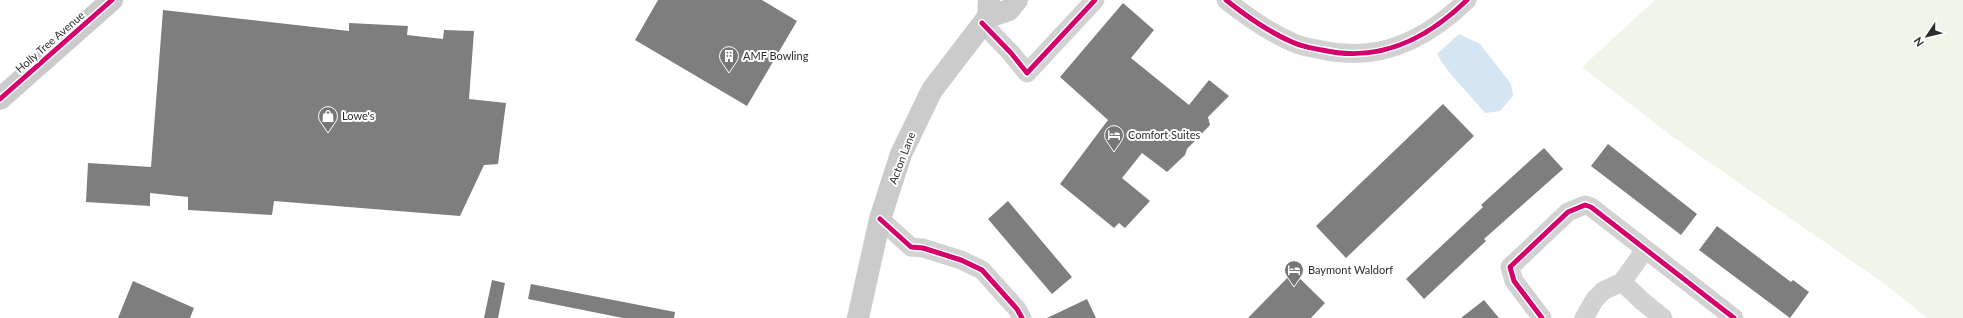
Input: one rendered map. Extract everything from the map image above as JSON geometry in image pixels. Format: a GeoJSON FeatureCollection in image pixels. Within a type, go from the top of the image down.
{"type":"FeatureCollection","features":[{"type":"Feature","properties":{"kind":"main road","name":"Holly Tree Avenue"},"geometry":{"type":"LineString","coordinates":[[0,99],[112,0]]}},
{"type":"Feature","properties":{"kind":"main road"},"geometry":{"type":"LineString","coordinates":[[986,13],[1009,10],[1017,0]]}},
{"type":"Feature","properties":{"kind":"main road","name":"Acton Lane"},"geometry":{"type":"LineString","coordinates":[[858,318],[880,219],[901,154],[932,90],[986,13]]}},
{"type":"Feature","properties":{"kind":"street"},"geometry":{"type":"LineString","coordinates":[[986,13],[1011,52],[1027,73],[1095,0]]}},
{"type":"Feature","properties":{"kind":"street"},"geometry":{"type":"LineString","coordinates":[[1226,0],[1257,22],[1292,42],[1305,47],[1345,54],[1383,51],[1419,37],[1449,18],[1467,0]]}},
{"type":"Feature","properties":{"kind":"street"},"geometry":{"type":"LineString","coordinates":[[1542,318],[1514,281],[1510,267],[1568,212],[1585,204],[1591,207],[1734,318]]}},
{"type":"Feature","properties":{"kind":"street"},"geometry":{"type":"LineString","coordinates":[[880,219],[911,247],[923,248],[960,260],[982,270],[1017,309],[1022,318]]}},
{"type":"Feature","properties":{"kind":"street"},"geometry":{"type":"LineString","coordinates":[[1584,318],[1595,298],[1603,291],[1622,282],[1645,250]]}},
{"type":"Feature","properties":{"kind":"street"},"geometry":{"type":"LineString","coordinates":[[1622,282],[1642,302],[1663,318]]}},
{"type":"Feature","properties":{"kind":"shaded area"},"geometry":{"type":"Polygon","coordinates":[[[1655,0],[1963,0],[1963,318],[1927,318],[1885,284],[1673,137],[1582,67],[1655,0]]]}},
{"type":"Feature","properties":{"kind":"water"},"geometry":{"type":"Polygon","coordinates":[[[1459,34],[1480,44],[1511,84],[1513,96],[1500,111],[1485,113],[1453,77],[1437,54],[1459,34]]]}},
{"type":"Feature","properties":{"kind":"building","name":"AMF Bowling"},"geometry":{"type":"Polygon","coordinates":[[[658,0],[762,0],[797,21],[747,106],[635,40],[658,0]]]}},
{"type":"Feature","properties":{"kind":"building","name":"Comfort Suites"},"geometry":{"type":"Polygon","coordinates":[[[1123,3],[1154,30],[1131,58],[1189,105],[1209,80],[1229,96],[1208,117],[1210,125],[1187,149],[1185,155],[1167,172],[1142,153],[1122,178],[1150,201],[1125,228],[1119,223],[1114,228],[1060,184],[1108,120],[1060,77],[1123,3]]]}},
{"type":"Feature","properties":{"kind":"building","name":"Lowe's"},"geometry":{"type":"Polygon","coordinates":[[[163,10],[349,31],[349,23],[408,26],[407,35],[443,39],[444,30],[474,31],[469,99],[506,103],[498,164],[484,165],[460,216],[274,201],[272,215],[188,210],[188,197],[150,193],[150,206],[86,202],[88,163],[151,167],[163,10]]]}},
{"type":"Feature","properties":{"kind":"building"},"geometry":{"type":"Polygon","coordinates":[[[1443,104],[1474,136],[1346,258],[1316,226],[1443,104]]]}},
{"type":"Feature","properties":{"kind":"building"},"geometry":{"type":"Polygon","coordinates":[[[1608,144],[1697,214],[1681,235],[1591,166],[1608,144]]]}},
{"type":"Feature","properties":{"kind":"building"},"geometry":{"type":"Polygon","coordinates":[[[1544,148],[1563,169],[1484,239],[1486,241],[1424,299],[1406,279],[1483,207],[1481,205],[1544,148]]]}},
{"type":"Feature","properties":{"kind":"building"},"geometry":{"type":"Polygon","coordinates":[[[1008,201],[1072,277],[1052,294],[988,219],[1008,201]]]}},
{"type":"Feature","properties":{"kind":"building"},"geometry":{"type":"Polygon","coordinates":[[[1717,226],[1791,282],[1793,280],[1809,292],[1790,318],[1699,250],[1717,226]]]}},
{"type":"Feature","properties":{"kind":"building","name":"Baymont Waldorf"},"geometry":{"type":"Polygon","coordinates":[[[1293,272],[1325,303],[1311,318],[1248,318],[1293,272]]]}},
{"type":"Feature","properties":{"kind":"building"},"geometry":{"type":"Polygon","coordinates":[[[492,280],[505,283],[498,318],[484,318],[492,280]]]}},
{"type":"Feature","properties":{"kind":"building"},"geometry":{"type":"Polygon","coordinates":[[[133,281],[194,308],[190,318],[118,318],[133,281]]]}},
{"type":"Feature","properties":{"kind":"building"},"geometry":{"type":"Polygon","coordinates":[[[531,284],[675,312],[674,318],[623,318],[528,299],[531,284]]]}},
{"type":"Feature","properties":{"kind":"building"},"geometry":{"type":"Polygon","coordinates":[[[1087,299],[1096,318],[1047,318],[1087,299]]]}},
{"type":"Feature","properties":{"kind":"building"},"geometry":{"type":"Polygon","coordinates":[[[1484,300],[1499,318],[1461,318],[1484,300]]]}},
{"type":"Feature","properties":{"kind":"cycle path"},"geometry":{"type":"LineString","coordinates":[[0,99],[112,0]]}},
{"type":"Feature","properties":{"kind":"cycle path"},"geometry":{"type":"LineString","coordinates":[[982,23],[1011,53],[1027,73],[1095,0]]}},
{"type":"Feature","properties":{"kind":"cycle path"},"geometry":{"type":"LineString","coordinates":[[1226,0],[1266,29],[1296,44],[1343,53],[1363,53],[1400,45],[1435,27],[1467,0]]}},
{"type":"Feature","properties":{"kind":"cycle path"},"geometry":{"type":"LineString","coordinates":[[1542,318],[1514,281],[1510,267],[1568,212],[1585,205],[1591,207],[1734,318]]}},
{"type":"Feature","properties":{"kind":"cycle path"},"geometry":{"type":"LineString","coordinates":[[880,219],[911,247],[923,248],[961,260],[982,270],[1017,309],[1022,318]]}},
{"type":"Feature","properties":{"kind":"place","name":"AMF Bowling"},"geometry":{"type":"Point","coordinates":[729,73]}},
{"type":"Feature","properties":{"kind":"place","name":"Lowe's"},"geometry":{"type":"Point","coordinates":[328,133]}},
{"type":"Feature","properties":{"kind":"place","name":"Comfort Suites"},"geometry":{"type":"Point","coordinates":[1114,152]}},
{"type":"Feature","properties":{"kind":"place","name":"Baymont Waldorf"},"geometry":{"type":"Point","coordinates":[1294,287]}}]}
